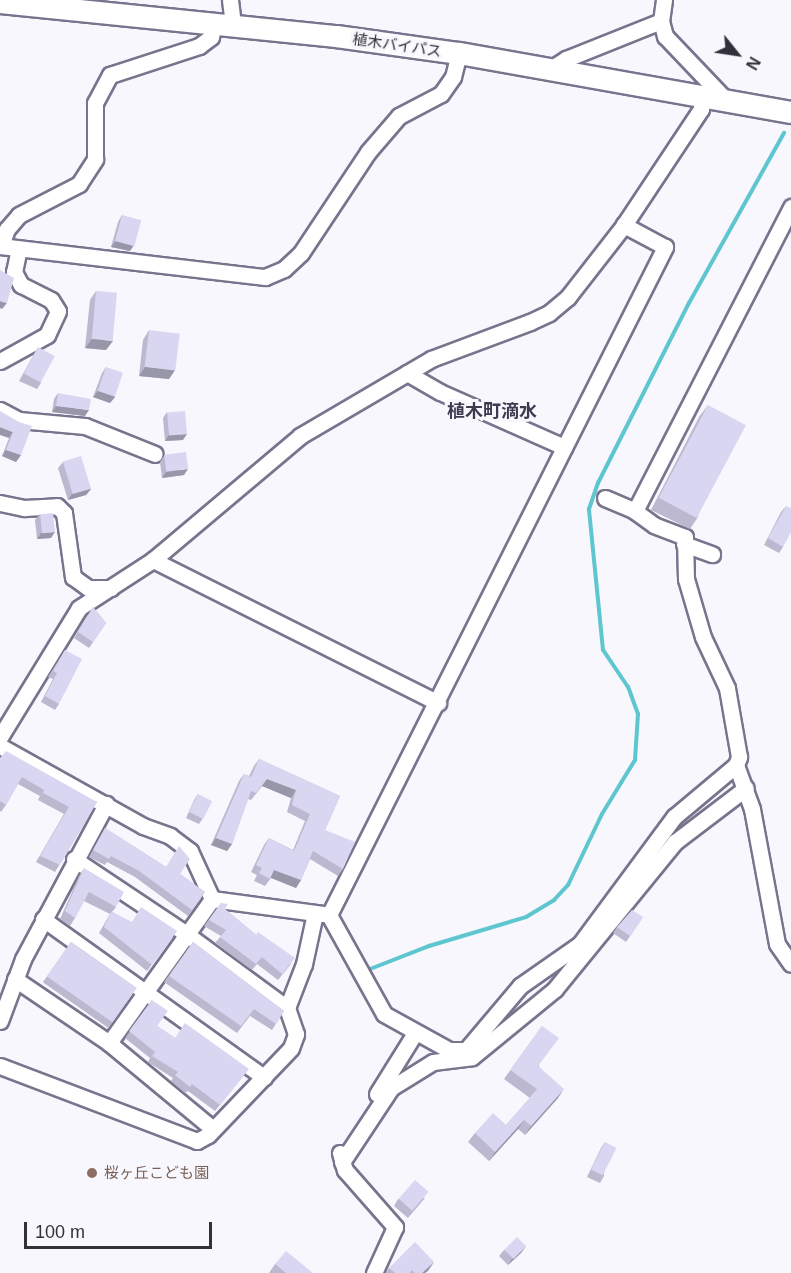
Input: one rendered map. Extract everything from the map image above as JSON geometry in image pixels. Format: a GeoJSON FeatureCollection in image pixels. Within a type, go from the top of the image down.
{"type":"FeatureCollection","features":[{"type":"Feature","properties":{"kind":"highway","name":"植木バイパス"},"geometry":{"type":"LineString","coordinates":[[0,2],[223,24],[459,53],[791,112]]}},
{"type":"Feature","properties":{"kind":"street"},"geometry":{"type":"LineString","coordinates":[[230,0],[223,24],[199,46],[110,75],[95,103],[95,159],[79,184],[19,215],[7,229],[0,246],[265,277],[284,269],[301,253],[368,152],[399,116],[441,94],[453,77],[459,53]]}},
{"type":"Feature","properties":{"kind":"street"},"geometry":{"type":"LineString","coordinates":[[664,0],[661,21],[665,36],[726,100]]}},
{"type":"Feature","properties":{"kind":"street"},"geometry":{"type":"LineString","coordinates":[[552,68],[661,21]]}},
{"type":"Feature","properties":{"kind":"street"},"geometry":{"type":"LineString","coordinates":[[0,737],[79,608],[114,588],[153,561],[300,436],[431,359],[549,313],[584,280],[624,225],[701,109],[703,96]]}},
{"type":"Feature","properties":{"kind":"street"},"geometry":{"type":"LineString","coordinates":[[635,511],[791,207]]}},
{"type":"Feature","properties":{"kind":"street"},"geometry":{"type":"LineString","coordinates":[[287,1008],[322,914],[438,703],[665,247],[624,225]]}},
{"type":"Feature","properties":{"kind":"street"},"geometry":{"type":"LineString","coordinates":[[0,361],[47,336],[58,311],[51,300],[21,285],[14,272],[19,249]]}},
{"type":"Feature","properties":{"kind":"street"},"geometry":{"type":"LineString","coordinates":[[407,373],[440,392],[564,447]]}},
{"type":"Feature","properties":{"kind":"street"},"geometry":{"type":"LineString","coordinates":[[0,410],[20,420],[85,426],[155,454]]}},
{"type":"Feature","properties":{"kind":"street"},"geometry":{"type":"LineString","coordinates":[[322,914],[384,1014],[414,1033],[449,1050],[466,1050],[478,1040],[520,987],[580,944],[674,817],[736,765],[739,757],[727,688],[703,637],[686,579],[685,537],[654,525],[635,511],[605,498]]}},
{"type":"Feature","properties":{"kind":"street"},"geometry":{"type":"LineString","coordinates":[[0,503],[24,508],[57,506],[64,513],[73,577],[88,588],[114,588]]}},
{"type":"Feature","properties":{"kind":"street"},"geometry":{"type":"LineString","coordinates":[[684,544],[712,554]]}},
{"type":"Feature","properties":{"kind":"street"},"geometry":{"type":"LineString","coordinates":[[153,561],[438,703]]}},
{"type":"Feature","properties":{"kind":"street"},"geometry":{"type":"LineString","coordinates":[[0,746],[170,836],[190,851],[212,899]]}},
{"type":"Feature","properties":{"kind":"street"},"geometry":{"type":"LineString","coordinates":[[736,765],[746,788],[769,915],[777,944],[791,964]]}},
{"type":"Feature","properties":{"kind":"street"},"geometry":{"type":"LineString","coordinates":[[342,1162],[391,1088],[433,1062],[472,1057],[555,989],[675,842],[746,788]]}},
{"type":"Feature","properties":{"kind":"street"},"geometry":{"type":"LineString","coordinates":[[0,1021],[15,979],[44,919],[74,859],[106,804]]}},
{"type":"Feature","properties":{"kind":"street"},"geometry":{"type":"LineString","coordinates":[[0,1066],[180,1137],[196,1141],[213,1129],[291,1048],[296,1034],[287,1008],[186,933],[74,859]]}},
{"type":"Feature","properties":{"kind":"street"},"geometry":{"type":"LineString","coordinates":[[212,899],[322,914]]}},
{"type":"Feature","properties":{"kind":"street"},"geometry":{"type":"LineString","coordinates":[[109,1043],[212,899]]}},
{"type":"Feature","properties":{"kind":"street"},"geometry":{"type":"LineString","coordinates":[[44,919],[146,990],[264,1077]]}},
{"type":"Feature","properties":{"kind":"street"},"geometry":{"type":"LineString","coordinates":[[15,979],[109,1043],[213,1129]]}},
{"type":"Feature","properties":{"kind":"street"},"geometry":{"type":"LineString","coordinates":[[374,1273],[395,1227],[345,1170],[339,1154],[414,1033]]}},
{"type":"Feature","properties":{"kind":"building"},"geometry":{"type":"Polygon","coordinates":[[[122,215],[141,220],[134,246],[115,241],[122,215]]]}},
{"type":"Feature","properties":{"kind":"building"},"geometry":{"type":"Polygon","coordinates":[[[0,270],[14,278],[7,303],[0,301],[0,270]]]}},
{"type":"Feature","properties":{"kind":"building"},"geometry":{"type":"Polygon","coordinates":[[[96,291],[117,293],[113,341],[92,339],[96,291]]]}},
{"type":"Feature","properties":{"kind":"building"},"geometry":{"type":"Polygon","coordinates":[[[149,330],[180,334],[175,371],[144,367],[149,330]]]}},
{"type":"Feature","properties":{"kind":"building"},"geometry":{"type":"Polygon","coordinates":[[[38,347],[55,356],[41,382],[24,373],[38,347]]]}},
{"type":"Feature","properties":{"kind":"building"},"geometry":{"type":"Polygon","coordinates":[[[106,367],[123,373],[115,396],[98,391],[106,367]]]}},
{"type":"Feature","properties":{"kind":"building"},"geometry":{"type":"Polygon","coordinates":[[[58,393],[91,399],[89,410],[56,406],[58,393]]]}},
{"type":"Feature","properties":{"kind":"building"},"geometry":{"type":"Polygon","coordinates":[[[708,405],[746,425],[697,518],[659,498],[708,405]]]}},
{"type":"Feature","properties":{"kind":"building"},"geometry":{"type":"Polygon","coordinates":[[[0,411],[19,422],[32,426],[21,455],[6,450],[13,432],[0,427],[0,411]]]}},
{"type":"Feature","properties":{"kind":"building"},"geometry":{"type":"Polygon","coordinates":[[[185,411],[187,434],[169,435],[167,413],[185,411]]]}},
{"type":"Feature","properties":{"kind":"building"},"geometry":{"type":"Polygon","coordinates":[[[186,452],[188,469],[166,472],[164,455],[186,452]]]}},
{"type":"Feature","properties":{"kind":"building"},"geometry":{"type":"Polygon","coordinates":[[[81,456],[91,489],[73,494],[63,462],[81,456]]]}},
{"type":"Feature","properties":{"kind":"building"},"geometry":{"type":"Polygon","coordinates":[[[786,506],[791,508],[791,532],[783,547],[768,538],[786,506]]]}},
{"type":"Feature","properties":{"kind":"building"},"geometry":{"type":"Polygon","coordinates":[[[53,513],[55,532],[42,533],[40,514],[53,513]]]}},
{"type":"Feature","properties":{"kind":"building"},"geometry":{"type":"Polygon","coordinates":[[[93,607],[106,623],[93,642],[78,632],[93,607]]]}},
{"type":"Feature","properties":{"kind":"building"},"geometry":{"type":"Polygon","coordinates":[[[65,650],[82,659],[59,704],[45,696],[57,673],[53,671],[65,650]]]}},
{"type":"Feature","properties":{"kind":"building"},"geometry":{"type":"Polygon","coordinates":[[[6,751],[97,802],[60,865],[40,856],[69,807],[43,793],[44,790],[22,777],[6,805],[0,801],[0,758],[6,751]]]}},
{"type":"Feature","properties":{"kind":"building"},"geometry":{"type":"Polygon","coordinates":[[[259,759],[340,796],[325,830],[355,842],[343,869],[313,851],[301,880],[274,870],[270,879],[259,873],[262,868],[256,865],[269,838],[294,851],[310,814],[292,805],[296,790],[267,779],[256,793],[251,791],[232,844],[216,838],[244,774],[251,777],[259,759]]]}},
{"type":"Feature","properties":{"kind":"building"},"geometry":{"type":"Polygon","coordinates":[[[198,794],[212,801],[203,819],[189,812],[198,794]]]}},
{"type":"Feature","properties":{"kind":"building"},"geometry":{"type":"Polygon","coordinates":[[[105,828],[166,867],[179,846],[190,859],[180,874],[205,892],[192,910],[139,871],[111,856],[109,859],[93,850],[105,828]]]}},
{"type":"Feature","properties":{"kind":"building"},"geometry":{"type":"Polygon","coordinates":[[[84,868],[124,892],[116,907],[89,892],[75,918],[65,911],[84,868]]]}},
{"type":"Feature","properties":{"kind":"building"},"geometry":{"type":"Polygon","coordinates":[[[221,903],[228,904],[225,909],[256,935],[258,932],[295,958],[282,974],[262,957],[256,964],[220,937],[226,930],[209,920],[221,903]]]}},
{"type":"Feature","properties":{"kind":"building"},"geometry":{"type":"Polygon","coordinates":[[[141,907],[177,931],[152,965],[104,927],[111,912],[132,922],[141,907]]]}},
{"type":"Feature","properties":{"kind":"building"},"geometry":{"type":"Polygon","coordinates":[[[632,910],[643,917],[630,936],[617,927],[632,910]]]}},
{"type":"Feature","properties":{"kind":"building"},"geometry":{"type":"Polygon","coordinates":[[[71,942],[137,988],[112,1022],[47,976],[71,942]]]}},
{"type":"Feature","properties":{"kind":"building"},"geometry":{"type":"Polygon","coordinates":[[[193,942],[284,1011],[276,1024],[254,1009],[241,1026],[169,976],[193,942]]]}},
{"type":"Feature","properties":{"kind":"building"},"geometry":{"type":"Polygon","coordinates":[[[152,1000],[168,1011],[157,1026],[175,1038],[185,1023],[249,1069],[220,1105],[192,1084],[190,1087],[175,1075],[178,1072],[152,1056],[155,1052],[129,1031],[152,1000]]]}},
{"type":"Feature","properties":{"kind":"building"},"geometry":{"type":"Polygon","coordinates":[[[542,1026],[559,1038],[538,1066],[564,1089],[531,1126],[524,1120],[495,1152],[475,1133],[493,1113],[506,1125],[537,1089],[510,1070],[542,1026]]]}},
{"type":"Feature","properties":{"kind":"building"},"geometry":{"type":"Polygon","coordinates":[[[605,1142],[617,1148],[603,1176],[591,1170],[605,1142]]]}},
{"type":"Feature","properties":{"kind":"building"},"geometry":{"type":"Polygon","coordinates":[[[415,1180],[429,1192],[412,1211],[399,1199],[415,1180]]]}},
{"type":"Feature","properties":{"kind":"building"},"geometry":{"type":"Polygon","coordinates":[[[517,1237],[526,1246],[513,1259],[504,1250],[517,1237]]]}},
{"type":"Feature","properties":{"kind":"building"},"geometry":{"type":"Polygon","coordinates":[[[415,1242],[434,1262],[422,1273],[415,1273],[412,1270],[410,1273],[395,1273],[389,1268],[415,1242]]]}},
{"type":"Feature","properties":{"kind":"building"},"geometry":{"type":"Polygon","coordinates":[[[286,1251],[313,1273],[286,1273],[275,1264],[286,1251]]]}},
{"type":"Feature","properties":{"kind":"waterway"},"geometry":{"type":"LineString","coordinates":[[365,971],[429,946],[526,917],[554,900],[568,885],[602,814],[635,760],[638,714],[628,687],[603,650],[589,509],[598,483],[689,303],[784,133]]}},
{"type":"Feature","properties":{"kind":"place","name":"桜ヶ丘こども園"},"geometry":{"type":"Point","coordinates":[92,1173]}},
{"type":"Feature","properties":{"kind":"district","name":"植木町滴水"},"geometry":{"type":"Point","coordinates":[492,411]}}]}
